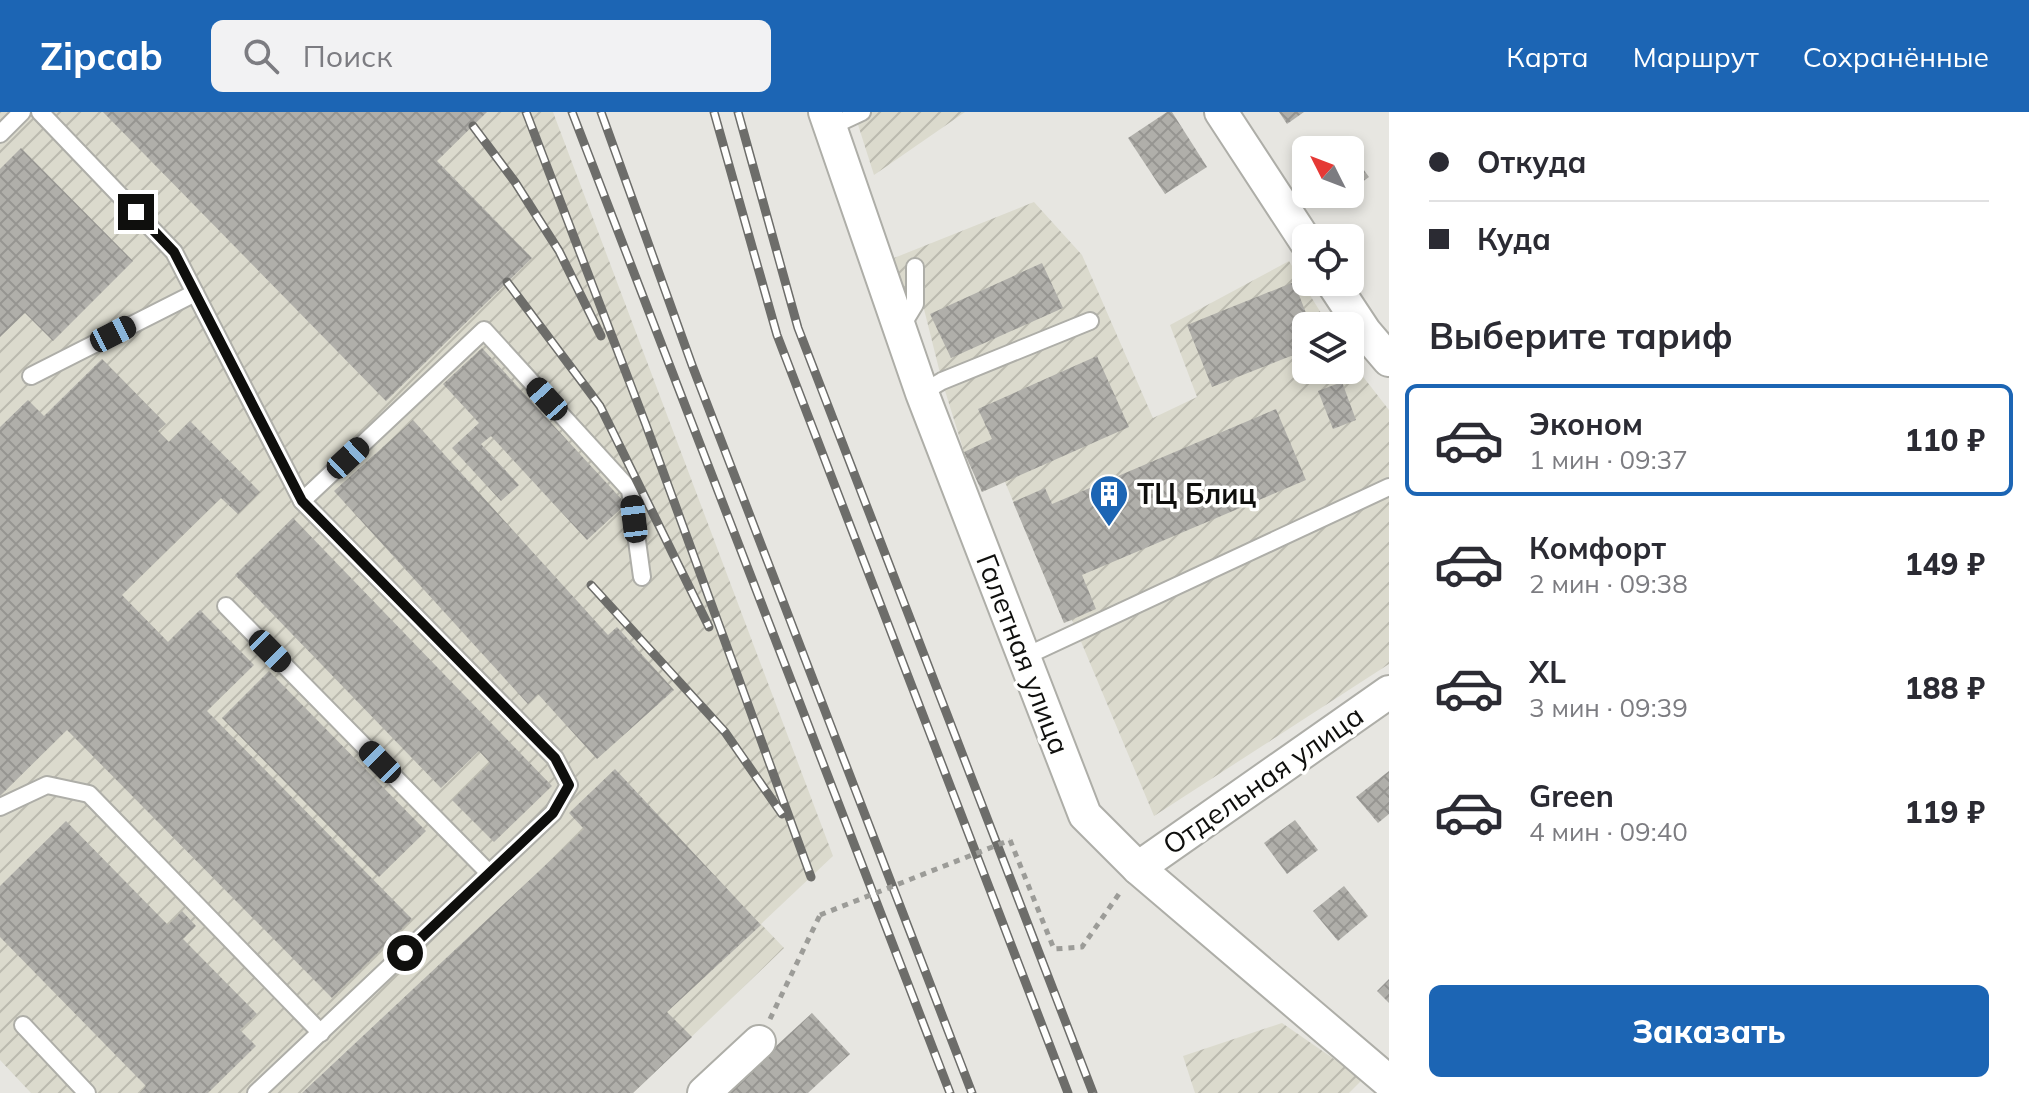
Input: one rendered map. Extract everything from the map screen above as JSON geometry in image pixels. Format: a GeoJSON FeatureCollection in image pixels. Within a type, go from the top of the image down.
{"type":"FeatureCollection","features":[{"type":"Feature","properties":{"kind":"street"},"geometry":{"type":"LineString","coordinates":[[1221,112],[1294,224]]}},
{"type":"Feature","properties":{"kind":"street","name":"Галетная улица"},"geometry":{"type":"LineString","coordinates":[[828,120],[922,393],[1085,815],[1138,868],[1389,1082]]}},
{"type":"Feature","properties":{"kind":"street"},"geometry":{"type":"LineString","coordinates":[[1341,296],[1365,332],[1389,360]]}},
{"type":"Feature","properties":{"kind":"street","name":"Отдельная улица"},"geometry":{"type":"LineString","coordinates":[[1138,868],[1386,700]]}},
{"type":"Feature","properties":{"kind":"street"},"geometry":{"type":"LineString","coordinates":[[704,1093],[759,1042]]}},
{"type":"Feature","properties":{"kind":"lane"},"geometry":{"type":"LineString","coordinates":[[0,134],[22,112]]}},
{"type":"Feature","properties":{"kind":"lane"},"geometry":{"type":"LineString","coordinates":[[40,112],[174,252],[302,501],[555,758],[569,785],[553,813],[256,1093]]}},
{"type":"Feature","properties":{"kind":"lane"},"geometry":{"type":"LineString","coordinates":[[828,120],[862,112]]}},
{"type":"Feature","properties":{"kind":"lane"},"geometry":{"type":"LineString","coordinates":[[900,329],[915,304],[915,267]]}},
{"type":"Feature","properties":{"kind":"lane"},"geometry":{"type":"LineString","coordinates":[[31,376],[195,293]]}},
{"type":"Feature","properties":{"kind":"lane"},"geometry":{"type":"LineString","coordinates":[[922,393],[942,381],[1090,321]]}},
{"type":"Feature","properties":{"kind":"lane"},"geometry":{"type":"LineString","coordinates":[[302,501],[484,330],[630,490],[642,577]]}},
{"type":"Feature","properties":{"kind":"lane"},"geometry":{"type":"LineString","coordinates":[[1024,657],[1389,487]]}},
{"type":"Feature","properties":{"kind":"lane"},"geometry":{"type":"LineString","coordinates":[[226,606],[489,873]]}},
{"type":"Feature","properties":{"kind":"lane"},"geometry":{"type":"LineString","coordinates":[[0,807],[47,785],[89,794],[321,1033]]}},
{"type":"Feature","properties":{"kind":"lane"},"geometry":{"type":"LineString","coordinates":[[23,1025],[87,1093]]}},
{"type":"Feature","properties":{"kind":"path"},"geometry":{"type":"LineString","coordinates":[[759,1042],[820,915],[1010,840],[1054,949],[1082,947],[1138,868]]}},
{"type":"Feature","properties":{"kind":"shaded area"},"geometry":{"type":"Polygon","coordinates":[[[0,112],[553,112],[833,856],[761,924],[784,948],[633,1093],[31,1093],[0,1060],[0,112]]]}},
{"type":"Feature","properties":{"kind":"shaded area"},"geometry":{"type":"Polygon","coordinates":[[[854,112],[965,112],[874,175],[854,112]]]}},
{"type":"Feature","properties":{"kind":"shaded area"},"geometry":{"type":"Polygon","coordinates":[[[1034,202],[1082,255],[1153,418],[1197,397],[1170,325],[1289,261],[1292,266],[1292,296],[1311,296],[1320,312],[1292,312],[1292,384],[1364,384],[1364,378],[1389,410],[1389,664],[1154,816],[1072,620],[1064,623],[1005,482],[982,492],[964,452],[924,309],[904,299],[889,260],[1034,202]]]}},
{"type":"Feature","properties":{"kind":"shaded area"},"geometry":{"type":"Polygon","coordinates":[[[1282,1023],[1363,1079],[1349,1093],[1195,1093],[1183,1056],[1282,1023]]]}},
{"type":"Feature","properties":{"kind":"building"},"geometry":{"type":"Polygon","coordinates":[[[103,112],[487,112],[437,161],[532,258],[386,401],[103,112]]]}},
{"type":"Feature","properties":{"kind":"building"},"geometry":{"type":"Polygon","coordinates":[[[1167,112],[1172,112],[1207,167],[1165,194],[1128,138],[1167,112]]]}},
{"type":"Feature","properties":{"kind":"building"},"geometry":{"type":"Polygon","coordinates":[[[1279,112],[1304,112],[1287,124],[1279,112]]]}},
{"type":"Feature","properties":{"kind":"building"},"geometry":{"type":"Polygon","coordinates":[[[21,148],[133,261],[53,341],[25,313],[0,337],[0,169],[21,148]]]}},
{"type":"Feature","properties":{"kind":"building"},"geometry":{"type":"Polygon","coordinates":[[[1042,263],[1063,308],[951,358],[930,314],[1042,263]]]}},
{"type":"Feature","properties":{"kind":"building"},"geometry":{"type":"Polygon","coordinates":[[[1292,283],[1292,296],[1299,296],[1306,312],[1292,312],[1292,356],[1212,387],[1187,325],[1292,283]]]}},
{"type":"Feature","properties":{"kind":"building"},"geometry":{"type":"Polygon","coordinates":[[[482,348],[626,504],[587,540],[491,436],[481,444],[519,485],[501,501],[452,448],[479,423],[443,384],[482,348]]]}},
{"type":"Feature","properties":{"kind":"building"},"geometry":{"type":"Polygon","coordinates":[[[1097,356],[1129,427],[982,492],[964,452],[992,439],[978,409],[1097,356]]]}},
{"type":"Feature","properties":{"kind":"building"},"geometry":{"type":"Polygon","coordinates":[[[102,359],[166,424],[158,431],[169,442],[190,421],[260,492],[238,514],[221,498],[122,595],[168,642],[200,610],[254,665],[207,711],[412,919],[332,998],[67,730],[0,796],[0,427],[28,400],[44,416],[102,359]]]}},
{"type":"Feature","properties":{"kind":"building"},"geometry":{"type":"Polygon","coordinates":[[[1343,384],[1356,420],[1333,429],[1318,391],[1343,384]]]}},
{"type":"Feature","properties":{"kind":"building","name":"ТЦ Блиц"},"geometry":{"type":"Polygon","coordinates":[[[1276,409],[1306,480],[1082,575],[1096,609],[1064,623],[1013,502],[1045,488],[1052,504],[1276,409]]]}},
{"type":"Feature","properties":{"kind":"building"},"geometry":{"type":"Polygon","coordinates":[[[413,420],[608,635],[617,627],[674,690],[597,759],[538,694],[528,704],[334,491],[413,420]]]}},
{"type":"Feature","properties":{"kind":"building"},"geometry":{"type":"Polygon","coordinates":[[[293,518],[552,786],[494,842],[452,800],[490,763],[479,751],[441,788],[235,575],[293,518]]]}},
{"type":"Feature","properties":{"kind":"building"},"geometry":{"type":"Polygon","coordinates":[[[269,671],[426,831],[379,877],[222,718],[269,671]]]}},
{"type":"Feature","properties":{"kind":"building"},"geometry":{"type":"Polygon","coordinates":[[[615,769],[761,925],[667,1012],[692,1037],[633,1093],[302,1093],[584,829],[569,813],[615,769]]]}},
{"type":"Feature","properties":{"kind":"building"},"geometry":{"type":"Polygon","coordinates":[[[1389,771],[1389,814],[1378,823],[1356,797],[1389,771]]]}},
{"type":"Feature","properties":{"kind":"building"},"geometry":{"type":"Polygon","coordinates":[[[1295,820],[1318,850],[1287,874],[1264,843],[1295,820]]]}},
{"type":"Feature","properties":{"kind":"building"},"geometry":{"type":"Polygon","coordinates":[[[66,821],[168,925],[182,911],[196,926],[183,939],[257,1014],[240,1030],[256,1046],[208,1093],[140,1093],[146,1086],[0,937],[0,886],[66,821]]]}},
{"type":"Feature","properties":{"kind":"building"},"geometry":{"type":"Polygon","coordinates":[[[1344,886],[1368,916],[1338,941],[1313,911],[1344,886]]]}},
{"type":"Feature","properties":{"kind":"building"},"geometry":{"type":"Polygon","coordinates":[[[1389,979],[1389,1003],[1377,991],[1389,979]]]}},
{"type":"Feature","properties":{"kind":"building"},"geometry":{"type":"Polygon","coordinates":[[[812,1013],[850,1054],[808,1093],[725,1093],[812,1013]]]}},
{"type":"Feature","properties":{"kind":"railway"},"geometry":{"type":"LineString","coordinates":[[526,112],[646,425],[811,877]]}},
{"type":"Feature","properties":{"kind":"railway"},"geometry":{"type":"LineString","coordinates":[[572,112],[950,1093]]}},
{"type":"Feature","properties":{"kind":"railway"},"geometry":{"type":"LineString","coordinates":[[601,112],[692,365],[972,1093]]}},
{"type":"Feature","properties":{"kind":"railway"},"geometry":{"type":"LineString","coordinates":[[714,112],[777,335],[1068,1093]]}},
{"type":"Feature","properties":{"kind":"railway"},"geometry":{"type":"LineString","coordinates":[[738,112],[798,328],[1093,1093]]}},
{"type":"Feature","properties":{"kind":"railway"},"geometry":{"type":"LineString","coordinates":[[473,126],[515,182],[559,251],[601,336]]}},
{"type":"Feature","properties":{"kind":"railway"},"geometry":{"type":"LineString","coordinates":[[507,282],[600,406],[709,627]]}},
{"type":"Feature","properties":{"kind":"railway"},"geometry":{"type":"LineString","coordinates":[[591,585],[725,732],[782,814]]}},
{"type":"Feature","properties":{"kind":"place","name":"ТЦ Блиц"},"geometry":{"type":"Point","coordinates":[1109,528]}},
{"type":"Feature","properties":{"kind":"route"},"geometry":{"type":"LineString","coordinates":[[136,212],[174,252],[302,501],[555,758],[569,785],[553,813],[405,953]]}}]}
